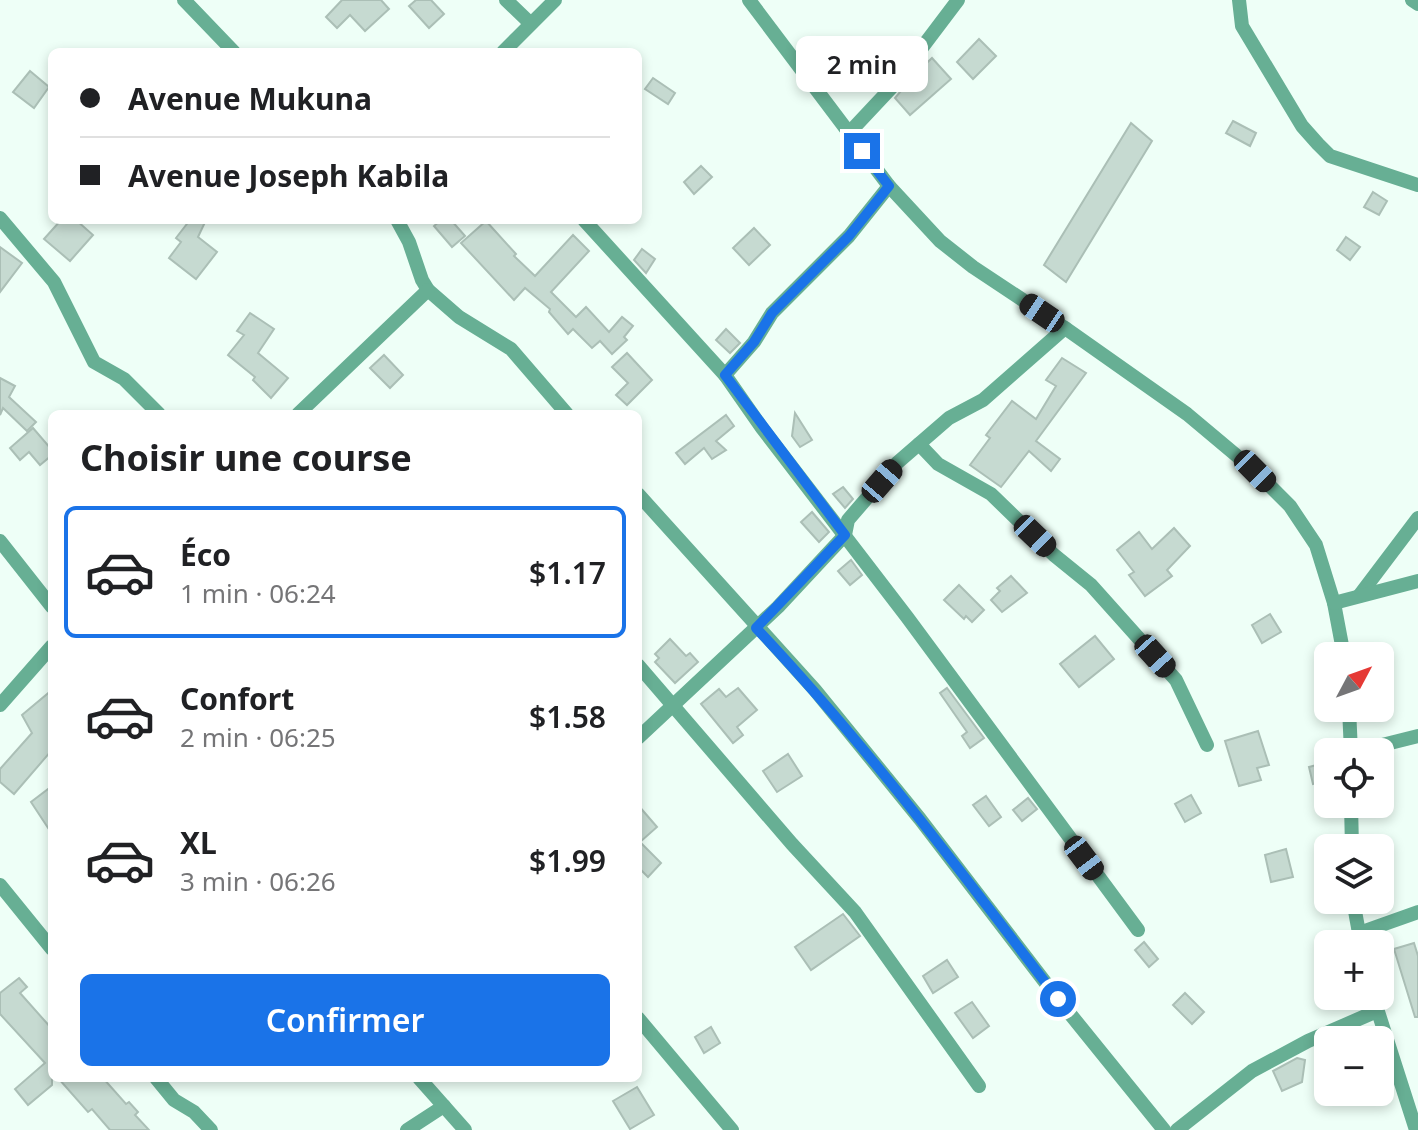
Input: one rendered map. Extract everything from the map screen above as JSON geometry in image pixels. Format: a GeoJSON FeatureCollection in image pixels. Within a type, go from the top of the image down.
{"type":"FeatureCollection","features":[{"type":"Feature","properties":{"kind":"street"},"geometry":{"type":"LineString","coordinates":[[184,0],[230,48]]}},
{"type":"Feature","properties":{"kind":"street"},"geometry":{"type":"LineString","coordinates":[[506,0],[530,23]]}},
{"type":"Feature","properties":{"kind":"street"},"geometry":{"type":"LineString","coordinates":[[507,48],[555,0]]}},
{"type":"Feature","properties":{"kind":"street"},"geometry":{"type":"LineString","coordinates":[[749,0],[889,186],[940,241],[1187,414],[1255,471],[1290,506],[1316,545],[1334,603],[1341,642]]}},
{"type":"Feature","properties":{"kind":"street"},"geometry":{"type":"LineString","coordinates":[[848,134],[893,86],[958,0]]}},
{"type":"Feature","properties":{"kind":"street"},"geometry":{"type":"LineString","coordinates":[[1239,0],[1242,26],[1302,126],[1318,144],[1330,156],[1418,185]]}},
{"type":"Feature","properties":{"kind":"street"},"geometry":{"type":"LineString","coordinates":[[1412,0],[1418,4]]}},
{"type":"Feature","properties":{"kind":"street"},"geometry":{"type":"LineString","coordinates":[[725,375],[754,342],[772,313],[849,236],[889,186]]}},
{"type":"Feature","properties":{"kind":"street"},"geometry":{"type":"LineString","coordinates":[[0,218],[54,282],[94,362],[124,379],[155,410]]}},
{"type":"Feature","properties":{"kind":"street"},"geometry":{"type":"LineString","coordinates":[[399,224],[428,290],[459,317],[511,349],[564,410]]}},
{"type":"Feature","properties":{"kind":"street"},"geometry":{"type":"LineString","coordinates":[[588,224],[725,375],[1138,930]]}},
{"type":"Feature","properties":{"kind":"street"},"geometry":{"type":"LineString","coordinates":[[302,410],[428,290]]}},
{"type":"Feature","properties":{"kind":"street"},"geometry":{"type":"LineString","coordinates":[[642,734],[756,628],[845,535],[848,520],[897,463],[949,418],[983,400],[1065,328]]}},
{"type":"Feature","properties":{"kind":"street"},"geometry":{"type":"LineString","coordinates":[[919,444],[938,464],[991,494],[1054,555],[1091,585],[1176,680],[1207,745]]}},
{"type":"Feature","properties":{"kind":"street"},"geometry":{"type":"LineString","coordinates":[[642,499],[815,690],[1164,1130]]}},
{"type":"Feature","properties":{"kind":"street"},"geometry":{"type":"LineString","coordinates":[[1359,596],[1418,518]]}},
{"type":"Feature","properties":{"kind":"street"},"geometry":{"type":"LineString","coordinates":[[0,541],[48,602]]}},
{"type":"Feature","properties":{"kind":"street"},"geometry":{"type":"LineString","coordinates":[[1334,603],[1418,581]]}},
{"type":"Feature","properties":{"kind":"street"},"geometry":{"type":"LineString","coordinates":[[0,705],[48,651]]}},
{"type":"Feature","properties":{"kind":"street"},"geometry":{"type":"LineString","coordinates":[[642,670],[792,844],[855,912],[979,1086]]}},
{"type":"Feature","properties":{"kind":"street"},"geometry":{"type":"LineString","coordinates":[[1394,742],[1418,736]]}},
{"type":"Feature","properties":{"kind":"street"},"geometry":{"type":"LineString","coordinates":[[0,885],[48,944]]}},
{"type":"Feature","properties":{"kind":"street"},"geometry":{"type":"LineString","coordinates":[[1378,930],[1418,912]]}},
{"type":"Feature","properties":{"kind":"street"},"geometry":{"type":"LineString","coordinates":[[1177,1130],[1252,1071],[1363,1010]]}},
{"type":"Feature","properties":{"kind":"street"},"geometry":{"type":"LineString","coordinates":[[1377,1010],[1416,1130]]}},
{"type":"Feature","properties":{"kind":"street"},"geometry":{"type":"LineString","coordinates":[[642,1023],[732,1130]]}},
{"type":"Feature","properties":{"kind":"street"},"geometry":{"type":"LineString","coordinates":[[159,1082],[174,1100],[194,1112],[211,1130]]}},
{"type":"Feature","properties":{"kind":"street"},"geometry":{"type":"LineString","coordinates":[[423,1082],[465,1130]]}},
{"type":"Feature","properties":{"kind":"street"},"geometry":{"type":"LineString","coordinates":[[407,1130],[444,1106]]}},
{"type":"Feature","properties":{"kind":"building"},"geometry":{"type":"Polygon","coordinates":[[[342,0],[381,0],[389,9],[365,31],[350,15],[337,28],[326,17],[342,0]]]}},
{"type":"Feature","properties":{"kind":"building"},"geometry":{"type":"Polygon","coordinates":[[[416,0],[431,0],[444,14],[429,28],[409,6],[416,0]]]}},
{"type":"Feature","properties":{"kind":"building"},"geometry":{"type":"Polygon","coordinates":[[[979,39],[996,56],[973,79],[957,62],[979,39]]]}},
{"type":"Feature","properties":{"kind":"building"},"geometry":{"type":"Polygon","coordinates":[[[932,58],[951,79],[910,115],[895,98],[932,58]]]}},
{"type":"Feature","properties":{"kind":"building"},"geometry":{"type":"Polygon","coordinates":[[[30,71],[48,86],[34,108],[13,92],[30,71]]]}},
{"type":"Feature","properties":{"kind":"building"},"geometry":{"type":"Polygon","coordinates":[[[653,78],[675,93],[668,104],[645,89],[653,78]]]}},
{"type":"Feature","properties":{"kind":"building"},"geometry":{"type":"Polygon","coordinates":[[[1233,121],[1256,133],[1250,146],[1226,133],[1233,121]]]}},
{"type":"Feature","properties":{"kind":"building"},"geometry":{"type":"Polygon","coordinates":[[[1131,123],[1152,141],[1066,282],[1044,265],[1131,123]]]}},
{"type":"Feature","properties":{"kind":"building"},"geometry":{"type":"Polygon","coordinates":[[[701,166],[712,177],[694,194],[684,182],[701,166]]]}},
{"type":"Feature","properties":{"kind":"building"},"geometry":{"type":"Polygon","coordinates":[[[1373,192],[1387,201],[1379,215],[1364,207],[1373,192]]]}},
{"type":"Feature","properties":{"kind":"building"},"geometry":{"type":"Polygon","coordinates":[[[57,224],[81,224],[93,235],[70,261],[44,239],[57,224]]]}},
{"type":"Feature","properties":{"kind":"building"},"geometry":{"type":"Polygon","coordinates":[[[187,224],[204,224],[198,237],[217,252],[196,279],[169,258],[181,242],[176,238],[187,224]]]}},
{"type":"Feature","properties":{"kind":"building"},"geometry":{"type":"Polygon","coordinates":[[[454,224],[465,236],[452,247],[434,226],[454,224]]]}},
{"type":"Feature","properties":{"kind":"building"},"geometry":{"type":"Polygon","coordinates":[[[483,224],[489,224],[535,276],[573,235],[589,251],[551,292],[576,317],[586,307],[609,332],[622,317],[633,326],[624,337],[627,340],[612,354],[600,341],[592,348],[573,329],[568,334],[549,312],[550,309],[525,288],[514,300],[461,243],[483,224]]]}},
{"type":"Feature","properties":{"kind":"building"},"geometry":{"type":"Polygon","coordinates":[[[754,228],[770,245],[749,265],[733,248],[754,228]]]}},
{"type":"Feature","properties":{"kind":"building"},"geometry":{"type":"Polygon","coordinates":[[[1346,237],[1360,247],[1350,260],[1337,250],[1346,237]]]}},
{"type":"Feature","properties":{"kind":"building"},"geometry":{"type":"Polygon","coordinates":[[[0,247],[22,263],[0,292],[0,247]]]}},
{"type":"Feature","properties":{"kind":"building"},"geometry":{"type":"Polygon","coordinates":[[[642,249],[655,259],[646,273],[634,260],[642,249]]]}},
{"type":"Feature","properties":{"kind":"building"},"geometry":{"type":"Polygon","coordinates":[[[250,313],[274,329],[258,353],[288,378],[271,398],[253,380],[255,377],[228,355],[244,335],[237,331],[250,313]]]}},
{"type":"Feature","properties":{"kind":"building"},"geometry":{"type":"Polygon","coordinates":[[[726,329],[740,343],[730,353],[716,340],[726,329]]]}},
{"type":"Feature","properties":{"kind":"building"},"geometry":{"type":"Polygon","coordinates":[[[627,353],[652,380],[627,405],[616,395],[628,383],[612,367],[627,353]]]}},
{"type":"Feature","properties":{"kind":"building"},"geometry":{"type":"Polygon","coordinates":[[[384,355],[403,375],[390,388],[370,368],[384,355]]]}},
{"type":"Feature","properties":{"kind":"building"},"geometry":{"type":"Polygon","coordinates":[[[1062,358],[1086,373],[1036,441],[1060,459],[1051,471],[1029,451],[1001,487],[970,465],[990,438],[986,435],[1012,401],[1036,419],[1056,386],[1046,380],[1062,358]]]}},
{"type":"Feature","properties":{"kind":"building"},"geometry":{"type":"Polygon","coordinates":[[[0,378],[15,386],[9,397],[36,422],[27,431],[3,408],[0,415],[0,378]]]}},
{"type":"Feature","properties":{"kind":"building"},"geometry":{"type":"Polygon","coordinates":[[[795,413],[812,440],[800,447],[792,436],[795,413]]]}},
{"type":"Feature","properties":{"kind":"building"},"geometry":{"type":"Polygon","coordinates":[[[726,415],[734,426],[716,441],[726,450],[712,459],[704,448],[685,464],[676,453],[726,415]]]}},
{"type":"Feature","properties":{"kind":"building"},"geometry":{"type":"Polygon","coordinates":[[[33,428],[48,445],[48,458],[40,465],[29,452],[20,460],[10,448],[33,428]]]}},
{"type":"Feature","properties":{"kind":"building"},"geometry":{"type":"Polygon","coordinates":[[[843,487],[853,499],[845,508],[833,494],[843,487]]]}},
{"type":"Feature","properties":{"kind":"building"},"geometry":{"type":"Polygon","coordinates":[[[812,512],[829,532],[819,542],[801,522],[812,512]]]}},
{"type":"Feature","properties":{"kind":"building"},"geometry":{"type":"Polygon","coordinates":[[[1174,528],[1190,546],[1167,570],[1172,576],[1145,596],[1129,575],[1134,572],[1117,550],[1139,532],[1152,549],[1174,528]]]}},
{"type":"Feature","properties":{"kind":"building"},"geometry":{"type":"Polygon","coordinates":[[[851,560],[862,575],[850,585],[838,571],[851,560]]]}},
{"type":"Feature","properties":{"kind":"building"},"geometry":{"type":"Polygon","coordinates":[[[1011,576],[1027,593],[1002,612],[991,600],[1000,591],[997,588],[1011,576]]]}},
{"type":"Feature","properties":{"kind":"building"},"geometry":{"type":"Polygon","coordinates":[[[959,585],[984,610],[972,622],[966,616],[964,619],[944,600],[959,585]]]}},
{"type":"Feature","properties":{"kind":"building"},"geometry":{"type":"Polygon","coordinates":[[[1270,614],[1281,632],[1262,643],[1252,625],[1270,614]]]}},
{"type":"Feature","properties":{"kind":"building"},"geometry":{"type":"Polygon","coordinates":[[[1095,636],[1114,659],[1079,687],[1060,664],[1095,636]]]}},
{"type":"Feature","properties":{"kind":"building"},"geometry":{"type":"Polygon","coordinates":[[[670,639],[686,656],[690,653],[698,662],[675,683],[655,662],[659,658],[655,654],[670,639]]]}},
{"type":"Feature","properties":{"kind":"building"},"geometry":{"type":"Polygon","coordinates":[[[738,688],[757,710],[737,727],[743,735],[733,743],[701,704],[719,689],[726,697],[738,688]]]}},
{"type":"Feature","properties":{"kind":"building"},"geometry":{"type":"Polygon","coordinates":[[[947,688],[984,738],[970,748],[962,736],[967,732],[940,693],[947,688]]]}},
{"type":"Feature","properties":{"kind":"building"},"geometry":{"type":"Polygon","coordinates":[[[48,693],[48,755],[14,794],[0,782],[0,769],[32,733],[22,715],[48,693]]]}},
{"type":"Feature","properties":{"kind":"building"},"geometry":{"type":"Polygon","coordinates":[[[1258,731],[1269,765],[1257,768],[1261,780],[1239,786],[1225,741],[1258,731]]]}},
{"type":"Feature","properties":{"kind":"building"},"geometry":{"type":"Polygon","coordinates":[[[788,754],[802,776],[777,792],[763,771],[788,754]]]}},
{"type":"Feature","properties":{"kind":"building"},"geometry":{"type":"Polygon","coordinates":[[[1314,766],[1314,784],[1313,784],[1309,767],[1314,766]]]}},
{"type":"Feature","properties":{"kind":"building"},"geometry":{"type":"Polygon","coordinates":[[[48,789],[48,828],[31,802],[48,789]]]}},
{"type":"Feature","properties":{"kind":"building"},"geometry":{"type":"Polygon","coordinates":[[[1191,795],[1201,813],[1185,822],[1175,804],[1191,795]]]}},
{"type":"Feature","properties":{"kind":"building"},"geometry":{"type":"Polygon","coordinates":[[[986,796],[1001,817],[989,826],[973,805],[986,796]]]}},
{"type":"Feature","properties":{"kind":"building"},"geometry":{"type":"Polygon","coordinates":[[[1028,798],[1037,809],[1022,821],[1013,810],[1028,798]]]}},
{"type":"Feature","properties":{"kind":"building"},"geometry":{"type":"Polygon","coordinates":[[[642,810],[657,827],[642,840],[642,810]]]}},
{"type":"Feature","properties":{"kind":"building"},"geometry":{"type":"Polygon","coordinates":[[[642,844],[661,863],[648,877],[642,871],[642,844]]]}},
{"type":"Feature","properties":{"kind":"building"},"geometry":{"type":"Polygon","coordinates":[[[1286,849],[1293,877],[1271,882],[1265,855],[1286,849]]]}},
{"type":"Feature","properties":{"kind":"building"},"geometry":{"type":"Polygon","coordinates":[[[843,914],[860,936],[811,970],[795,947],[843,914]]]}},
{"type":"Feature","properties":{"kind":"building"},"geometry":{"type":"Polygon","coordinates":[[[1144,942],[1158,959],[1149,967],[1135,950],[1144,942]]]}},
{"type":"Feature","properties":{"kind":"building"},"geometry":{"type":"Polygon","coordinates":[[[1414,943],[1418,956],[1418,1017],[1415,1017],[1394,949],[1414,943]]]}},
{"type":"Feature","properties":{"kind":"building"},"geometry":{"type":"Polygon","coordinates":[[[947,960],[958,977],[933,993],[923,976],[947,960]]]}},
{"type":"Feature","properties":{"kind":"building"},"geometry":{"type":"Polygon","coordinates":[[[19,978],[27,987],[20,993],[48,1024],[48,1082],[52,1085],[28,1105],[15,1089],[45,1063],[0,1014],[0,993],[19,978]]]}},
{"type":"Feature","properties":{"kind":"building"},"geometry":{"type":"Polygon","coordinates":[[[1185,993],[1204,1012],[1192,1024],[1173,1005],[1185,993]]]}},
{"type":"Feature","properties":{"kind":"building"},"geometry":{"type":"Polygon","coordinates":[[[972,1002],[989,1026],[973,1038],[955,1013],[972,1002]]]}},
{"type":"Feature","properties":{"kind":"building"},"geometry":{"type":"Polygon","coordinates":[[[711,1027],[720,1043],[704,1053],[695,1037],[711,1027]]]}},
{"type":"Feature","properties":{"kind":"building"},"geometry":{"type":"Polygon","coordinates":[[[1297,1058],[1305,1060],[1302,1082],[1282,1091],[1273,1071],[1297,1058]]]}},
{"type":"Feature","properties":{"kind":"building"},"geometry":{"type":"Polygon","coordinates":[[[62,1082],[107,1082],[126,1104],[129,1102],[138,1112],[135,1115],[149,1130],[110,1130],[92,1109],[88,1112],[62,1082]]]}},
{"type":"Feature","properties":{"kind":"building"},"geometry":{"type":"Polygon","coordinates":[[[637,1087],[654,1115],[630,1129],[613,1101],[637,1087]]]}},
{"type":"Feature","properties":{"kind":"route"},"geometry":{"type":"LineString","coordinates":[[862,151],[889,186],[869,214],[829,258],[772,313],[754,342],[725,375],[845,535],[756,628],[815,690],[920,819],[1058,999]]}}]}
